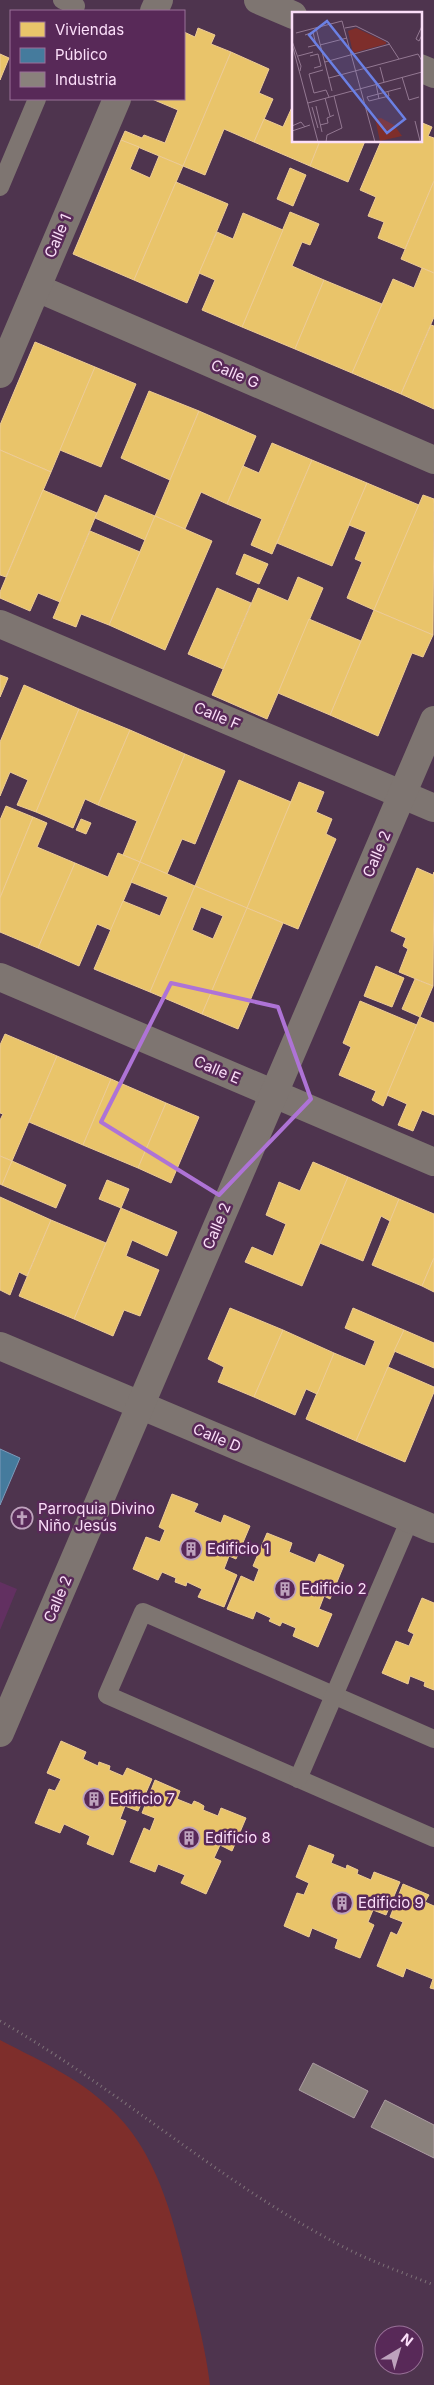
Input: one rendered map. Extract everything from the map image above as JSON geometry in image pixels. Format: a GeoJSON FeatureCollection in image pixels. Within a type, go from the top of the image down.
{"type":"FeatureCollection","features":[{"type":"Feature","properties":{"kind":"street"},"geometry":{"type":"LineString","coordinates":[[258,0],[292,14]]}},
{"type":"Feature","properties":{"kind":"street"},"geometry":{"type":"LineString","coordinates":[[422,69],[434,74]]}},
{"type":"Feature","properties":{"kind":"street","name":"Calle 1"},"geometry":{"type":"LineString","coordinates":[[0,374],[117,100]]}},
{"type":"Feature","properties":{"kind":"street","name":"Calle G"},"geometry":{"type":"LineString","coordinates":[[36,288],[434,460]]}},
{"type":"Feature","properties":{"kind":"street","name":"Calle F"},"geometry":{"type":"LineString","coordinates":[[0,624],[434,808]]}},
{"type":"Feature","properties":{"kind":"street","name":"Calle 2"},"geometry":{"type":"LineString","coordinates":[[0,1733],[434,720]]}},
{"type":"Feature","properties":{"kind":"street","name":"Calle E"},"geometry":{"type":"LineString","coordinates":[[0,977],[434,1162]]}},
{"type":"Feature","properties":{"kind":"street","name":"Calle D"},"geometry":{"type":"LineString","coordinates":[[0,1346],[422,1524]]}},
{"type":"Feature","properties":{"kind":"lane"},"geometry":{"type":"LineString","coordinates":[[62,0],[76,6],[74,10]]}},
{"type":"Feature","properties":{"kind":"lane"},"geometry":{"type":"LineString","coordinates":[[0,187],[37,100]]}},
{"type":"Feature","properties":{"kind":"lane"},"geometry":{"type":"LineString","coordinates":[[298,1778],[334,1695],[422,1524]]}},
{"type":"Feature","properties":{"kind":"lane"},"geometry":{"type":"LineString","coordinates":[[434,1739],[143,1612],[107,1695],[434,1838]]}},
{"type":"Feature","properties":{"kind":"path"},"geometry":{"type":"LineString","coordinates":[[0,2021],[83,2073],[262,2198],[336,2243],[434,2285]]}},
{"type":"Feature","properties":{"kind":"highlighted area"},"geometry":{"type":"Polygon","coordinates":[[[171,983],[278,1007],[311,1099],[219,1195],[101,1122],[171,983]]]}},
{"type":"Feature","properties":{"kind":"shaded area"},"geometry":{"type":"Polygon","coordinates":[[[0,1582],[17,1589],[0,1630],[0,1582]]]}},
{"type":"Feature","properties":{"kind":"shaded area"},"geometry":{"type":"Polygon","coordinates":[[[0,2040],[47,2064],[90,2091],[117,2115],[145,2153],[165,2197],[179,2243],[202,2336],[210,2385],[0,2385],[0,2040]]]}},
{"type":"Feature","properties":{"kind":"building: Viviendas"},"geometry":{"type":"Polygon","coordinates":[[[198,28],[215,35],[211,44],[231,52],[183,166],[121,140],[125,131],[142,138],[144,135],[165,143],[178,110],[154,100],[185,100],[185,32],[195,37],[198,28]]]}},
{"type":"Feature","properties":{"kind":"building: Viviendas"},"geometry":{"type":"Polygon","coordinates":[[[231,52],[269,69],[259,93],[273,99],[254,142],[224,129],[205,175],[183,166],[231,52]]]}},
{"type":"Feature","properties":{"kind":"building: Viviendas"},"geometry":{"type":"Polygon","coordinates":[[[0,54],[9,58],[0,80],[0,54]]]}},
{"type":"Feature","properties":{"kind":"building: Viviendas"},"geometry":{"type":"Polygon","coordinates":[[[292,107],[292,142],[320,142],[310,166],[254,142],[264,119],[283,127],[292,107]]]}},
{"type":"Feature","properties":{"kind":"building: Viviendas"},"geometry":{"type":"Polygon","coordinates":[[[422,123],[432,127],[428,136],[434,138],[434,181],[405,249],[378,238],[384,222],[368,216],[376,197],[360,190],[381,142],[422,142],[422,123]]]}},
{"type":"Feature","properties":{"kind":"building: Viviendas"},"geometry":{"type":"Polygon","coordinates":[[[121,140],[139,147],[130,169],[150,178],[159,156],[183,166],[134,280],[73,254],[121,140]]]}},
{"type":"Feature","properties":{"kind":"building: Viviendas"},"geometry":{"type":"Polygon","coordinates":[[[320,142],[365,142],[348,182],[310,166],[320,142]]]}},
{"type":"Feature","properties":{"kind":"building: Viviendas"},"geometry":{"type":"Polygon","coordinates":[[[290,168],[306,175],[293,206],[277,199],[290,168]]]}},
{"type":"Feature","properties":{"kind":"building: Viviendas"},"geometry":{"type":"Polygon","coordinates":[[[434,181],[434,273],[401,259],[434,181]]]}},
{"type":"Feature","properties":{"kind":"building: Viviendas"},"geometry":{"type":"Polygon","coordinates":[[[176,182],[228,204],[187,303],[134,280],[176,182]]]}},
{"type":"Feature","properties":{"kind":"building: Viviendas"},"geometry":{"type":"Polygon","coordinates":[[[290,212],[319,224],[310,245],[302,242],[292,266],[324,280],[295,349],[242,327],[290,212]]]}},
{"type":"Feature","properties":{"kind":"building: Viviendas"},"geometry":{"type":"Polygon","coordinates":[[[243,213],[283,230],[242,327],[202,310],[215,280],[199,273],[217,232],[233,239],[243,213]]]}},
{"type":"Feature","properties":{"kind":"building: Viviendas"},"geometry":{"type":"Polygon","coordinates":[[[422,268],[434,273],[434,317],[401,394],[352,373],[393,279],[414,288],[422,268]]]}},
{"type":"Feature","properties":{"kind":"building: Viviendas"},"geometry":{"type":"Polygon","coordinates":[[[324,280],[382,304],[352,373],[295,349],[324,280]]]}},
{"type":"Feature","properties":{"kind":"building: Viviendas"},"geometry":{"type":"Polygon","coordinates":[[[431,325],[434,326],[434,409],[401,394],[431,325]]]}},
{"type":"Feature","properties":{"kind":"building: Viviendas"},"geometry":{"type":"Polygon","coordinates":[[[35,342],[95,367],[51,472],[0,450],[0,425],[35,342]]]}},
{"type":"Feature","properties":{"kind":"building: Viviendas"},"geometry":{"type":"Polygon","coordinates":[[[95,367],[136,384],[101,467],[60,450],[95,367]]]}},
{"type":"Feature","properties":{"kind":"building: Viviendas"},"geometry":{"type":"Polygon","coordinates":[[[149,391],[199,411],[170,480],[121,458],[149,391]]]}},
{"type":"Feature","properties":{"kind":"building: Viviendas"},"geometry":{"type":"Polygon","coordinates":[[[199,411],[256,436],[227,504],[201,492],[185,529],[155,516],[199,411]]]}},
{"type":"Feature","properties":{"kind":"building: Viviendas"},"geometry":{"type":"Polygon","coordinates":[[[272,443],[312,460],[272,554],[251,545],[262,519],[227,504],[243,466],[259,473],[272,443]]]}},
{"type":"Feature","properties":{"kind":"building: Viviendas"},"geometry":{"type":"Polygon","coordinates":[[[0,450],[51,472],[6,577],[0,575],[0,450]]]}},
{"type":"Feature","properties":{"kind":"building: Viviendas"},"geometry":{"type":"Polygon","coordinates":[[[312,460],[367,483],[332,566],[277,543],[312,460]]]}},
{"type":"Feature","properties":{"kind":"building: Viviendas"},"geometry":{"type":"Polygon","coordinates":[[[367,483],[419,505],[374,610],[347,598],[362,562],[355,559],[366,532],[349,525],[367,483]]]}},
{"type":"Feature","properties":{"kind":"building: Viviendas"},"geometry":{"type":"Polygon","coordinates":[[[43,490],[97,513],[60,602],[38,593],[30,611],[0,598],[0,592],[43,490]]]}},
{"type":"Feature","properties":{"kind":"building: Viviendas"},"geometry":{"type":"Polygon","coordinates":[[[105,495],[155,516],[145,540],[95,518],[105,495]]]}},
{"type":"Feature","properties":{"kind":"building: Viviendas"},"geometry":{"type":"Polygon","coordinates":[[[423,495],[434,499],[433,635],[374,610],[423,495]]]}},
{"type":"Feature","properties":{"kind":"building: Viviendas"},"geometry":{"type":"Polygon","coordinates":[[[155,516],[212,541],[165,650],[109,625],[155,516]]]}},
{"type":"Feature","properties":{"kind":"building: Viviendas"},"geometry":{"type":"Polygon","coordinates":[[[90,531],[140,552],[109,625],[81,614],[76,627],[53,618],[90,531]]]}},
{"type":"Feature","properties":{"kind":"building: Viviendas"},"geometry":{"type":"Polygon","coordinates":[[[244,554],[268,564],[259,584],[236,574],[244,554]]]}},
{"type":"Feature","properties":{"kind":"building: Viviendas"},"geometry":{"type":"Polygon","coordinates":[[[298,577],[323,588],[267,719],[212,695],[258,588],[288,601],[298,577]]]}},
{"type":"Feature","properties":{"kind":"building: Viviendas"},"geometry":{"type":"Polygon","coordinates":[[[217,588],[251,603],[223,669],[188,654],[217,588]]]}},
{"type":"Feature","properties":{"kind":"building: Viviendas"},"geometry":{"type":"Polygon","coordinates":[[[374,610],[433,635],[423,657],[412,653],[378,736],[330,715],[374,610]]]}},
{"type":"Feature","properties":{"kind":"building: Viviendas"},"geometry":{"type":"Polygon","coordinates":[[[309,619],[361,641],[330,715],[278,693],[309,619]]]}},
{"type":"Feature","properties":{"kind":"building: Viviendas"},"geometry":{"type":"Polygon","coordinates":[[[0,675],[8,678],[0,697],[0,675]]]}},
{"type":"Feature","properties":{"kind":"building: Viviendas"},"geometry":{"type":"Polygon","coordinates":[[[24,685],[79,709],[36,812],[17,805],[28,780],[10,772],[0,796],[0,742],[24,685]]]}},
{"type":"Feature","properties":{"kind":"building: Viviendas"},"geometry":{"type":"Polygon","coordinates":[[[79,709],[130,730],[98,805],[85,799],[73,828],[36,812],[79,709]]]}},
{"type":"Feature","properties":{"kind":"building: Viviendas"},"geometry":{"type":"Polygon","coordinates":[[[130,730],[185,754],[140,862],[123,855],[137,821],[98,805],[130,730]]]}},
{"type":"Feature","properties":{"kind":"building: Viviendas"},"geometry":{"type":"Polygon","coordinates":[[[185,754],[225,771],[195,844],[182,839],[167,874],[140,862],[185,754]]]}},
{"type":"Feature","properties":{"kind":"building: Viviendas"},"geometry":{"type":"Polygon","coordinates":[[[239,780],[291,802],[247,908],[195,886],[239,780]]]}},
{"type":"Feature","properties":{"kind":"building: Viviendas"},"geometry":{"type":"Polygon","coordinates":[[[299,782],[324,792],[316,812],[332,819],[326,834],[336,839],[298,929],[247,908],[299,782]]]}},
{"type":"Feature","properties":{"kind":"building: Viviendas"},"geometry":{"type":"Polygon","coordinates":[[[6,806],[33,817],[0,898],[0,820],[6,806]]]}},
{"type":"Feature","properties":{"kind":"building: Viviendas"},"geometry":{"type":"Polygon","coordinates":[[[33,817],[47,823],[37,847],[75,863],[38,948],[0,932],[0,898],[33,817]]]}},
{"type":"Feature","properties":{"kind":"building: Viviendas"},"geometry":{"type":"Polygon","coordinates":[[[81,819],[91,823],[86,834],[76,830],[81,819]]]}},
{"type":"Feature","properties":{"kind":"building: Viviendas"},"geometry":{"type":"Polygon","coordinates":[[[118,853],[140,862],[111,930],[97,924],[79,966],[38,948],[75,863],[108,877],[118,853]]]}},
{"type":"Feature","properties":{"kind":"building: Viviendas"},"geometry":{"type":"Polygon","coordinates":[[[140,862],[195,886],[150,992],[94,969],[123,901],[160,916],[168,897],[131,882],[140,862]]]}},
{"type":"Feature","properties":{"kind":"building: Viviendas"},"geometry":{"type":"Polygon","coordinates":[[[417,868],[433,875],[434,872],[433,986],[399,972],[408,949],[403,946],[406,938],[391,931],[417,868]]]}},
{"type":"Feature","properties":{"kind":"building: Viviendas"},"geometry":{"type":"Polygon","coordinates":[[[195,886],[247,908],[202,1014],[150,992],[195,886]],[[201,907],[192,930],[213,939],[223,916],[201,907]]]}},
{"type":"Feature","properties":{"kind":"building: Viviendas"},"geometry":{"type":"Polygon","coordinates":[[[247,908],[283,923],[238,1029],[202,1014],[247,908]]]}},
{"type":"Feature","properties":{"kind":"building: Viviendas"},"geometry":{"type":"Polygon","coordinates":[[[376,966],[404,978],[392,1007],[364,996],[376,966]]]}},
{"type":"Feature","properties":{"kind":"building: Viviendas"},"geometry":{"type":"Polygon","coordinates":[[[415,979],[433,986],[420,1017],[402,1009],[415,979]]]}},
{"type":"Feature","properties":{"kind":"building: Viviendas"},"geometry":{"type":"Polygon","coordinates":[[[360,1001],[417,1025],[383,1106],[372,1100],[376,1091],[339,1075],[351,1047],[343,1043],[360,1001]]]}},
{"type":"Feature","properties":{"kind":"building: Viviendas"},"geometry":{"type":"Polygon","coordinates":[[[420,1017],[434,1023],[434,1115],[422,1110],[413,1131],[398,1125],[407,1104],[387,1095],[420,1017]]]}},
{"type":"Feature","properties":{"kind":"building: Viviendas"},"geometry":{"type":"Polygon","coordinates":[[[5,1034],[57,1056],[12,1161],[0,1156],[0,1120],[3,1114],[0,1113],[0,1045],[5,1034]]]}},
{"type":"Feature","properties":{"kind":"building: Viviendas"},"geometry":{"type":"Polygon","coordinates":[[[57,1056],[111,1079],[83,1145],[29,1122],[57,1056]]]}},
{"type":"Feature","properties":{"kind":"building: Viviendas"},"geometry":{"type":"Polygon","coordinates":[[[111,1079],[166,1103],[138,1168],[83,1145],[111,1079]]]}},
{"type":"Feature","properties":{"kind":"building: Viviendas"},"geometry":{"type":"Polygon","coordinates":[[[166,1103],[199,1117],[171,1183],[138,1168],[166,1103]]]}},
{"type":"Feature","properties":{"kind":"building: Viviendas"},"geometry":{"type":"Polygon","coordinates":[[[0,1156],[12,1161],[2,1185],[0,1184],[0,1156]]]}},
{"type":"Feature","properties":{"kind":"building: Viviendas"},"geometry":{"type":"Polygon","coordinates":[[[12,1161],[66,1185],[56,1208],[2,1185],[12,1161]]]}},
{"type":"Feature","properties":{"kind":"building: Viviendas"},"geometry":{"type":"Polygon","coordinates":[[[313,1162],[348,1177],[302,1286],[245,1262],[252,1247],[273,1256],[286,1224],[266,1215],[279,1182],[300,1191],[313,1162]]]}},
{"type":"Feature","properties":{"kind":"building: Viviendas"},"geometry":{"type":"Polygon","coordinates":[[[348,1177],[399,1199],[390,1221],[381,1216],[363,1261],[320,1243],[348,1177]]]}},
{"type":"Feature","properties":{"kind":"building: Viviendas"},"geometry":{"type":"Polygon","coordinates":[[[107,1180],[129,1189],[121,1208],[99,1199],[107,1180]]]}},
{"type":"Feature","properties":{"kind":"building: Viviendas"},"geometry":{"type":"Polygon","coordinates":[[[0,1197],[51,1220],[27,1276],[19,1272],[10,1295],[0,1290],[0,1197]]]}},
{"type":"Feature","properties":{"kind":"building: Viviendas"},"geometry":{"type":"Polygon","coordinates":[[[399,1199],[434,1214],[434,1258],[422,1286],[372,1265],[399,1199]]]}},
{"type":"Feature","properties":{"kind":"building: Viviendas"},"geometry":{"type":"Polygon","coordinates":[[[121,1208],[177,1232],[167,1256],[132,1240],[126,1256],[159,1270],[140,1316],[124,1310],[113,1336],[74,1319],[121,1208]]]}},
{"type":"Feature","properties":{"kind":"building: Viviendas"},"geometry":{"type":"Polygon","coordinates":[[[51,1220],[106,1243],[74,1319],[19,1296],[51,1220]]]}},
{"type":"Feature","properties":{"kind":"building: Viviendas"},"geometry":{"type":"Polygon","coordinates":[[[434,1258],[434,1292],[422,1286],[434,1258]]]}},
{"type":"Feature","properties":{"kind":"building: Viviendas"},"geometry":{"type":"Polygon","coordinates":[[[230,1308],[283,1330],[254,1397],[218,1382],[224,1367],[208,1359],[230,1308]]]}},
{"type":"Feature","properties":{"kind":"building: Viviendas"},"geometry":{"type":"Polygon","coordinates":[[[353,1308],[404,1330],[356,1441],[306,1419],[334,1353],[365,1366],[375,1341],[345,1328],[353,1308]]]}},
{"type":"Feature","properties":{"kind":"building: Viviendas"},"geometry":{"type":"Polygon","coordinates":[[[283,1330],[334,1353],[317,1394],[306,1389],[295,1415],[254,1397],[283,1330]]]}},
{"type":"Feature","properties":{"kind":"building: Viviendas"},"geometry":{"type":"Polygon","coordinates":[[[404,1330],[434,1343],[434,1368],[394,1351],[404,1330]]]}},
{"type":"Feature","properties":{"kind":"building: Viviendas"},"geometry":{"type":"Polygon","coordinates":[[[388,1367],[434,1387],[434,1392],[405,1462],[356,1441],[388,1367]]]}},
{"type":"Feature","properties":{"kind":"building: Viviendas","name":"Edificio 1"},"geometry":{"type":"Polygon","coordinates":[[[172,1494],[198,1504],[194,1512],[221,1523],[224,1515],[250,1526],[236,1559],[229,1556],[224,1569],[237,1575],[224,1607],[198,1597],[202,1589],[187,1582],[186,1586],[175,1582],[176,1578],[162,1572],[158,1580],[133,1569],[146,1537],[160,1542],[165,1530],[159,1527],[172,1494]]]}},
{"type":"Feature","properties":{"kind":"building: Viviendas","name":"Edificio 2"},"geometry":{"type":"Polygon","coordinates":[[[267,1533],[292,1543],[289,1552],[315,1563],[319,1554],[344,1565],[330,1599],[324,1596],[319,1609],[332,1614],[318,1647],[293,1636],[296,1628],[282,1622],[280,1626],[269,1621],[271,1618],[256,1611],[253,1619],[227,1609],[241,1576],[254,1582],[259,1569],[253,1566],[267,1533]]]}},
{"type":"Feature","properties":{"kind":"building: Viviendas"},"geometry":{"type":"Polygon","coordinates":[[[422,1598],[434,1603],[434,1690],[424,1686],[425,1682],[410,1676],[408,1684],[382,1673],[396,1641],[409,1646],[414,1634],[408,1631],[422,1598]]]}},
{"type":"Feature","properties":{"kind":"building: Viviendas","name":"Edificio 7"},"geometry":{"type":"Polygon","coordinates":[[[61,1741],[86,1752],[83,1759],[98,1766],[99,1762],[110,1766],[109,1770],[123,1776],[127,1768],[152,1779],[138,1811],[125,1806],[120,1819],[126,1821],[113,1855],[87,1844],[90,1836],[64,1824],[60,1833],[35,1823],[49,1789],[55,1791],[61,1779],[47,1773],[61,1741]]]}},
{"type":"Feature","properties":{"kind":"building: Viviendas","name":"Edificio 8"},"geometry":{"type":"Polygon","coordinates":[[[155,1780],[180,1791],[177,1799],[192,1805],[194,1801],[199,1803],[204,1806],[203,1810],[218,1816],[221,1808],[246,1818],[232,1851],[220,1845],[214,1858],[221,1861],[206,1894],[181,1883],[185,1875],[158,1864],[155,1872],[130,1862],[144,1828],[150,1831],[155,1818],[142,1813],[155,1780]]]}},
{"type":"Feature","properties":{"kind":"building: Viviendas","name":"Edificio 9"},"geometry":{"type":"Polygon","coordinates":[[[309,1845],[334,1855],[331,1863],[346,1869],[347,1865],[358,1870],[357,1874],[371,1880],[374,1872],[400,1882],[386,1915],[373,1910],[368,1922],[374,1925],[360,1958],[335,1948],[338,1939],[312,1928],[309,1937],[284,1926],[297,1893],[304,1895],[309,1883],[296,1877],[309,1845]]]}},
{"type":"Feature","properties":{"kind":"building: Viviendas"},"geometry":{"type":"Polygon","coordinates":[[[403,1884],[429,1895],[425,1902],[434,1906],[434,1989],[430,1988],[433,1979],[406,1968],[403,1977],[377,1966],[391,1932],[397,1935],[403,1922],[390,1917],[403,1884]]]}},
{"type":"Feature","properties":{"kind":"building: Público"},"geometry":{"type":"Polygon","coordinates":[[[0,1449],[20,1458],[0,1505],[0,1449]]]}},
{"type":"Feature","properties":{"kind":"building: Industria"},"geometry":{"type":"Polygon","coordinates":[[[313,2063],[368,2091],[354,2118],[299,2090],[313,2063]]]}},
{"type":"Feature","properties":{"kind":"building: Industria"},"geometry":{"type":"Polygon","coordinates":[[[385,2100],[434,2125],[434,2158],[371,2127],[385,2100]]]}},
{"type":"Feature","properties":{"kind":"place","name":"Parroquia Divino Niño Jesús"},"geometry":{"type":"Point","coordinates":[22,1518]}},
{"type":"Feature","properties":{"kind":"place","name":"Edificio 1"},"geometry":{"type":"Point","coordinates":[191,1549]}},
{"type":"Feature","properties":{"kind":"place","name":"Edificio 2"},"geometry":{"type":"Point","coordinates":[285,1589]}},
{"type":"Feature","properties":{"kind":"place","name":"Edificio 7"},"geometry":{"type":"Point","coordinates":[94,1799]}},
{"type":"Feature","properties":{"kind":"place","name":"Edificio 8"},"geometry":{"type":"Point","coordinates":[189,1838]}},
{"type":"Feature","properties":{"kind":"place","name":"Edificio 9"},"geometry":{"type":"Point","coordinates":[342,1903]}}]}
